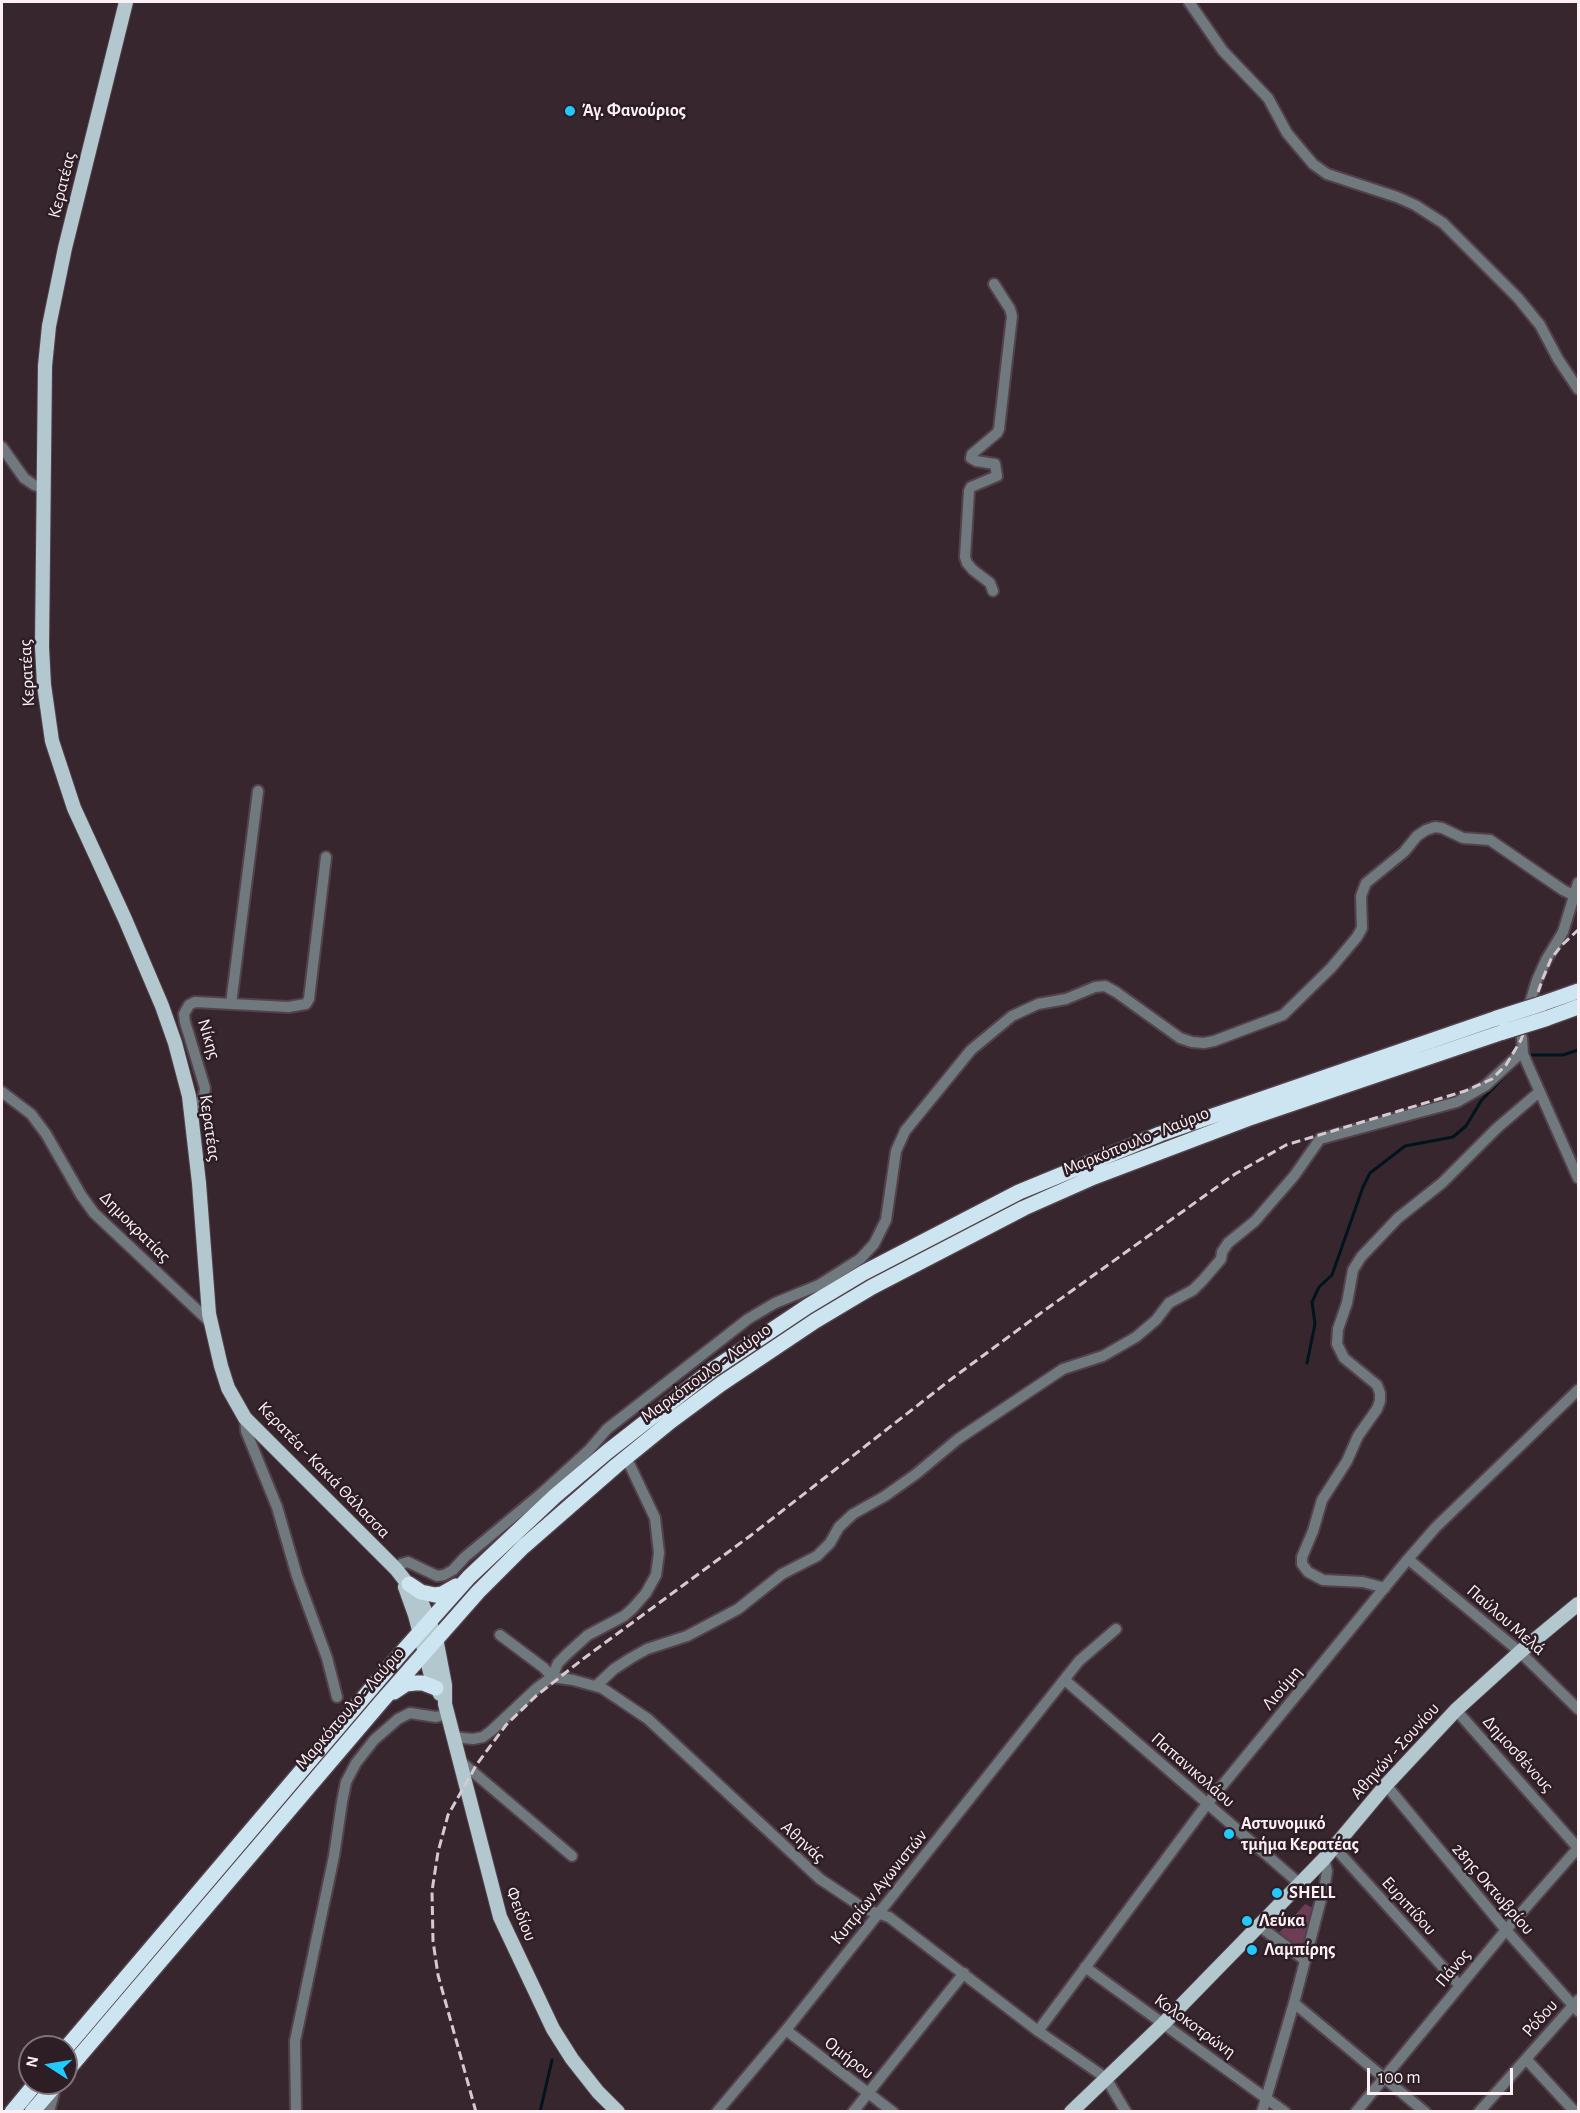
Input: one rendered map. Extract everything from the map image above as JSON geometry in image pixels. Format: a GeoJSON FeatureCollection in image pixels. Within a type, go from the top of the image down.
{"type":"FeatureCollection","features":[{"type":"Feature","properties":{"kind":"highway","name":"Μαρκόπουλο - Λαύριο"},"geometry":{"type":"LineString","coordinates":[[78,2058],[436,1638],[478,1592],[524,1547],[626,1457],[720,1384],[807,1326],[872,1287],[1024,1208],[1247,1119],[1500,1025],[1578,991]]}},
{"type":"Feature","properties":{"kind":"highway","name":"Μαρκόπουλο - Λαύριο"},"geometry":{"type":"LineString","coordinates":[[1538,1009],[1578,1007]]}},
{"type":"Feature","properties":{"kind":"highway","name":"Μαρκόπουλο - Λαύριο"},"geometry":{"type":"LineString","coordinates":[[77,2035],[468,1577],[555,1496],[661,1408],[762,1336],[808,1306],[895,1256],[1019,1192],[1088,1162],[1231,1108],[1500,1025]]}},
{"type":"Feature","properties":{"kind":"highway"},"geometry":{"type":"LineString","coordinates":[[410,1584],[428,1594],[442,1594],[468,1577]]}},
{"type":"Feature","properties":{"kind":"highway"},"geometry":{"type":"LineString","coordinates":[[382,1701],[406,1684],[423,1683],[435,1688]]}},
{"type":"Feature","properties":{"kind":"highway"},"geometry":{"type":"LineString","coordinates":[[12,2112],[26,2095]]}},
{"type":"Feature","properties":{"kind":"highway"},"geometry":{"type":"LineString","coordinates":[[32,2112],[47,2095]]}},
{"type":"Feature","properties":{"kind":"main road","name":"Κερατέας"},"geometry":{"type":"LineString","coordinates":[[126,2],[54,298],[45,366],[42,647],[44,685],[52,741],[74,808],[162,1005],[189,1096],[200,1183],[211,1323]]}},
{"type":"Feature","properties":{"kind":"main road","name":"Κερατέα - Κακιά Θάλασσα"},"geometry":{"type":"LineString","coordinates":[[211,1323],[220,1366],[228,1388],[245,1418],[410,1584],[422,1601],[436,1638]]}},
{"type":"Feature","properties":{"kind":"main road","name":"Κερατέα - Κακιά Θάλασσα"},"geometry":{"type":"LineString","coordinates":[[396,1569],[410,1598],[419,1633]]}},
{"type":"Feature","properties":{"kind":"main road","name":"Αθηνών - Σουνίου"},"geometry":{"type":"LineString","coordinates":[[1071,2112],[1164,2023],[1335,1848],[1386,1785],[1456,1710],[1520,1652],[1578,1604]]}},
{"type":"Feature","properties":{"kind":"main road"},"geometry":{"type":"LineString","coordinates":[[419,1633],[435,1688],[446,1709]]}},
{"type":"Feature","properties":{"kind":"main road"},"geometry":{"type":"LineString","coordinates":[[436,1638],[445,1685],[446,1709]]}},
{"type":"Feature","properties":{"kind":"main road","name":"Φειδίου"},"geometry":{"type":"LineString","coordinates":[[446,1709],[500,1917],[553,2029],[572,2059],[598,2092],[618,2112]]}},
{"type":"Feature","properties":{"kind":"street"},"geometry":{"type":"LineString","coordinates":[[1189,2],[1223,51],[1268,98],[1287,134],[1313,164],[1327,174],[1406,201],[1443,223],[1518,298],[1540,325],[1558,359],[1578,389]]}},
{"type":"Feature","properties":{"kind":"street"},"geometry":{"type":"LineString","coordinates":[[993,591],[990,583],[973,570],[965,558],[969,491],[971,487],[997,476],[995,464],[971,458],[972,454],[997,434],[999,429],[1012,316],[994,284]]}},
{"type":"Feature","properties":{"kind":"street"},"geometry":{"type":"LineString","coordinates":[[2,447],[24,478],[44,488]]}},
{"type":"Feature","properties":{"kind":"street"},"geometry":{"type":"LineString","coordinates":[[258,790],[231,1004],[288,1007],[306,1004],[309,999],[326,857]]}},
{"type":"Feature","properties":{"kind":"street"},"geometry":{"type":"LineString","coordinates":[[396,1569],[408,1562],[437,1576],[453,1570],[465,1557],[589,1450],[607,1429],[748,1319],[826,1281],[860,1259],[874,1244],[886,1220],[896,1151],[905,1131],[971,1050],[1012,1016],[1038,1004],[1066,999],[1095,987],[1105,986],[1180,1038],[1192,1042],[1214,1041],[1283,1015],[1323,976],[1357,937],[1362,928],[1361,896],[1366,883],[1404,852],[1417,836],[1436,827],[1464,838],[1490,840],[1575,896]]}},
{"type":"Feature","properties":{"kind":"street"},"geometry":{"type":"LineString","coordinates":[[1538,1009],[1537,980],[1563,932],[1578,883]]}},
{"type":"Feature","properties":{"kind":"street","name":"Νίκης"},"geometry":{"type":"LineString","coordinates":[[189,1107],[200,1102],[205,1088],[185,1022],[186,1009],[195,1002],[231,1004]]}},
{"type":"Feature","properties":{"kind":"street"},"geometry":{"type":"LineString","coordinates":[[1522,1038],[1522,1052],[1578,1178]]}},
{"type":"Feature","properties":{"kind":"street"},"geometry":{"type":"LineString","coordinates":[[596,1686],[614,1669],[631,1658],[647,1649],[687,1636],[711,1625],[738,1609],[782,1574],[817,1556],[830,1543],[839,1527],[853,1514],[885,1496],[958,1439],[1063,1369],[1102,1356],[1136,1337],[1156,1320],[1169,1303],[1193,1290],[1203,1281],[1221,1259],[1222,1252],[1228,1244],[1256,1221],[1294,1176],[1320,1139],[1457,1102],[1485,1086],[1522,1052]]}},
{"type":"Feature","properties":{"kind":"street","name":"Δημοκρατίας"},"geometry":{"type":"LineString","coordinates":[[2,1092],[31,1114],[46,1134],[94,1213],[211,1323]]}},
{"type":"Feature","properties":{"kind":"street"},"geometry":{"type":"LineString","coordinates":[[1385,1588],[1363,1582],[1323,1580],[1308,1572],[1302,1564],[1303,1554],[1322,1500],[1347,1461],[1358,1436],[1380,1401],[1377,1386],[1344,1358],[1337,1344],[1338,1329],[1347,1303],[1353,1270],[1361,1257],[1398,1218],[1442,1183],[1497,1128],[1539,1092]]}},
{"type":"Feature","properties":{"kind":"street","name":"Λιούμη"},"geometry":{"type":"LineString","coordinates":[[1038,2031],[1207,1804],[1408,1559],[1436,1527],[1578,1390]]}},
{"type":"Feature","properties":{"kind":"street"},"geometry":{"type":"LineString","coordinates":[[245,1418],[246,1431],[277,1507],[297,1576],[324,1648],[337,1697]]}},
{"type":"Feature","properties":{"kind":"street"},"geometry":{"type":"LineString","coordinates":[[453,1737],[483,1737],[552,1677],[558,1663],[588,1635],[624,1616],[646,1593],[656,1575],[659,1553],[655,1518],[626,1457]]}},
{"type":"Feature","properties":{"kind":"street","name":"Παύλου Μελά"},"geometry":{"type":"LineString","coordinates":[[1408,1559],[1520,1652],[1578,1709]]}},
{"type":"Feature","properties":{"kind":"street","name":"Κυπρίων Αγωνιστών"},"geometry":{"type":"LineString","coordinates":[[719,2111],[880,1913],[1079,1661],[1116,1629]]}},
{"type":"Feature","properties":{"kind":"street"},"geometry":{"type":"LineString","coordinates":[[500,1635],[544,1668],[552,1677]]}},
{"type":"Feature","properties":{"kind":"street","name":"Αθηνάς"},"geometry":{"type":"LineString","coordinates":[[552,1677],[596,1686],[648,1719],[820,1879],[851,1902],[889,1917],[1038,2031],[1106,2078],[1126,2112]]}},
{"type":"Feature","properties":{"kind":"street","name":"Παπανικολάου"},"geometry":{"type":"LineString","coordinates":[[1066,1680],[1300,1884]]}},
{"type":"Feature","properties":{"kind":"street"},"geometry":{"type":"LineString","coordinates":[[296,2112],[295,2041],[334,1856],[346,1782],[356,1763],[374,1740],[398,1719],[410,1713],[436,1717],[446,1709]]}},
{"type":"Feature","properties":{"kind":"street","name":"Δημοσθένους"},"geometry":{"type":"LineString","coordinates":[[1456,1710],[1578,1848]]}},
{"type":"Feature","properties":{"kind":"street"},"geometry":{"type":"LineString","coordinates":[[459,1760],[572,1856]]}},
{"type":"Feature","properties":{"kind":"street","name":"28ης Οκτωβρίου"},"geometry":{"type":"LineString","coordinates":[[1386,1785],[1506,1930],[1577,2005]]}},
{"type":"Feature","properties":{"kind":"street","name":"Ευριπίδου"},"geometry":{"type":"LineString","coordinates":[[1335,1848],[1460,1986]]}},
{"type":"Feature","properties":{"kind":"street","name":"Πάνος"},"geometry":{"type":"LineString","coordinates":[[1356,2112],[1506,1930],[1578,1848]]}},
{"type":"Feature","properties":{"kind":"street"},"geometry":{"type":"LineString","coordinates":[[1262,2112],[1294,2003],[1325,1884],[1327,1871],[1324,1859]]}},
{"type":"Feature","properties":{"kind":"street"},"geometry":{"type":"LineString","coordinates":[[1259,1926],[1305,1960]]}},
{"type":"Feature","properties":{"kind":"street","name":"Κολοκοτρώνη"},"geometry":{"type":"LineString","coordinates":[[1085,1967],[1285,2112]]}},
{"type":"Feature","properties":{"kind":"street"},"geometry":{"type":"LineString","coordinates":[[853,2112],[964,1973]]}},
{"type":"Feature","properties":{"kind":"street"},"geometry":{"type":"LineString","coordinates":[[1294,2003],[1425,2112]]}},
{"type":"Feature","properties":{"kind":"street","name":"Ρόδου"},"geometry":{"type":"LineString","coordinates":[[1479,2112],[1577,2005]]}},
{"type":"Feature","properties":{"kind":"street","name":"Ομήρου"},"geometry":{"type":"LineString","coordinates":[[786,2030],[893,2112]]}},
{"type":"Feature","properties":{"kind":"street"},"geometry":{"type":"LineString","coordinates":[[1526,2059],[1575,2112]]}},
{"type":"Feature","properties":{"kind":"street"},"geometry":{"type":"LineString","coordinates":[[49,2112],[53,2095]]}},
{"type":"Feature","properties":{"kind":"shaded area"},"geometry":{"type":"Polygon","coordinates":[[[1305,1904],[1313,1908],[1300,1953],[1276,1936],[1305,1904]]]}},
{"type":"Feature","properties":{"kind":"waterway"},"geometry":{"type":"LineString","coordinates":[[1531,1055],[1563,1055],[1578,1050]]}},
{"type":"Feature","properties":{"kind":"waterway"},"geometry":{"type":"LineString","coordinates":[[1307,1363],[1315,1324],[1312,1302],[1319,1287],[1332,1275],[1370,1173],[1405,1146],[1453,1137],[1466,1126],[1481,1101],[1513,1067]]}},
{"type":"Feature","properties":{"kind":"waterway"},"geometry":{"type":"LineString","coordinates":[[540,2112],[552,2060]]}},
{"type":"Feature","properties":{"kind":"railway"},"geometry":{"type":"LineString","coordinates":[[476,2112],[438,1975],[433,1941],[432,1891],[438,1852],[448,1815],[477,1764],[506,1725],[536,1696],[583,1659],[750,1536],[954,1377],[1235,1174],[1286,1145],[1465,1091],[1492,1079],[1506,1065],[1521,1040],[1551,959],[1578,930]]}},
{"type":"Feature","properties":{"kind":"place","name":"Άγ. Φανούριος"},"geometry":{"type":"Point","coordinates":[570,111]}},
{"type":"Feature","properties":{"kind":"place","name":"Αστυνομικό τμήμα Κερατέας"},"geometry":{"type":"Point","coordinates":[1229,1834]}},
{"type":"Feature","properties":{"kind":"place","name":"SHELL"},"geometry":{"type":"Point","coordinates":[1277,1893]}},
{"type":"Feature","properties":{"kind":"place","name":"Λεύκα"},"geometry":{"type":"Point","coordinates":[1247,1921]}},
{"type":"Feature","properties":{"kind":"place","name":"Λαμπίρης"},"geometry":{"type":"Point","coordinates":[1252,1950]}}]}
